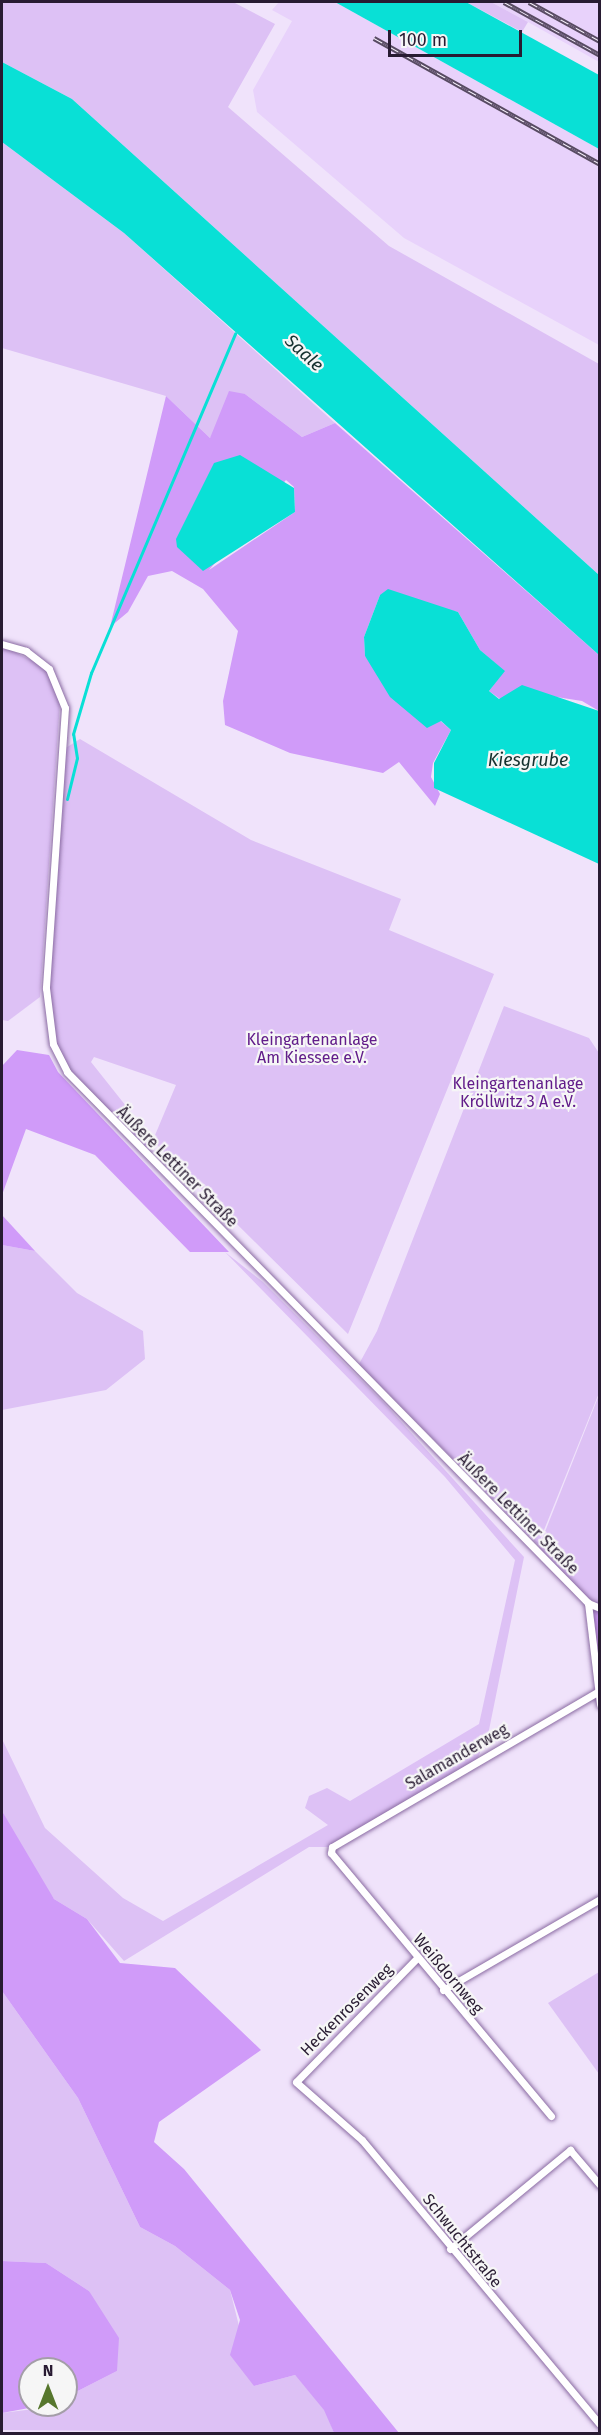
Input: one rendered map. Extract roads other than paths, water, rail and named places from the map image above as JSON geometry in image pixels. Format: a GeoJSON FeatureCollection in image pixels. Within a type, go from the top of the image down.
{"type":"FeatureCollection","features":[{"type":"Feature","properties":{"kind":"street","name":"Äußere Lettiner Straße"},"geometry":{"type":"LineString","coordinates":[[2,644],[26,651],[49,669],[65,708],[46,988],[53,1044],[67,1072],[588,1603],[600,1608]]}},
{"type":"Feature","properties":{"kind":"street"},"geometry":{"type":"LineString","coordinates":[[588,1603],[600,1704]]}},
{"type":"Feature","properties":{"kind":"street","name":"Salamanderweg"},"geometry":{"type":"LineString","coordinates":[[332,1847],[597,1692]]}},
{"type":"Feature","properties":{"kind":"street","name":"Weißdornweg"},"geometry":{"type":"LineString","coordinates":[[332,1847],[331,1853],[443,1990],[551,2116]]}},
{"type":"Feature","properties":{"kind":"street"},"geometry":{"type":"LineString","coordinates":[[443,1990],[600,1899]]}},
{"type":"Feature","properties":{"kind":"street","name":"Heckenrosenweg"},"geometry":{"type":"LineString","coordinates":[[296,2082],[417,1958]]}},
{"type":"Feature","properties":{"kind":"street","name":"Schwuchtstraße"},"geometry":{"type":"LineString","coordinates":[[296,2082],[362,2140],[450,2249],[600,2425]]}},
{"type":"Feature","properties":{"kind":"street"},"geometry":{"type":"LineString","coordinates":[[450,2249],[570,2150],[600,2185]]}},
{"type":"Feature","properties":{"kind":"water"},"geometry":{"type":"Polygon","coordinates":[[[335,2],[466,2],[599,75],[599,149],[335,2]]]}},
{"type":"Feature","properties":{"kind":"water","name":"Saale"},"geometry":{"type":"Polygon","coordinates":[[[2,62],[72,99],[599,575],[599,655],[124,233],[2,142],[2,62]]]}},
{"type":"Feature","properties":{"kind":"water"},"geometry":{"type":"Polygon","coordinates":[[[240,455],[294,488],[295,512],[203,571],[177,547],[176,539],[214,463],[240,455]]]}},
{"type":"Feature","properties":{"kind":"water","name":"Kiesgrube"},"geometry":{"type":"Polygon","coordinates":[[[388,589],[458,612],[480,650],[505,671],[489,691],[499,699],[522,685],[599,711],[599,864],[434,788],[434,763],[451,730],[441,721],[427,728],[390,697],[365,656],[364,637],[380,595],[388,589]]]}},
{"type":"Feature","properties":{"kind":"waterway"},"geometry":{"type":"LineString","coordinates":[[67,799],[77,758],[73,734],[91,673],[235,333]]}},
{"type":"Feature","properties":{"kind":"railway"},"geometry":{"type":"LineString","coordinates":[[504,2],[600,55]]}},
{"type":"Feature","properties":{"kind":"railway"},"geometry":{"type":"LineString","coordinates":[[529,2],[600,41]]}},
{"type":"Feature","properties":{"kind":"railway"},"geometry":{"type":"LineString","coordinates":[[374,38],[600,164]]}},
{"type":"Feature","properties":{"kind":"park label","name":"Kleingartenanlage Am Kiessee e.V."},"geometry":{"type":"Point","coordinates":[312,1049]}},
{"type":"Feature","properties":{"kind":"park label","name":"Kleingartenanlage Kröllwitz 3 A e.V."},"geometry":{"type":"Point","coordinates":[518,1093]}}]}
